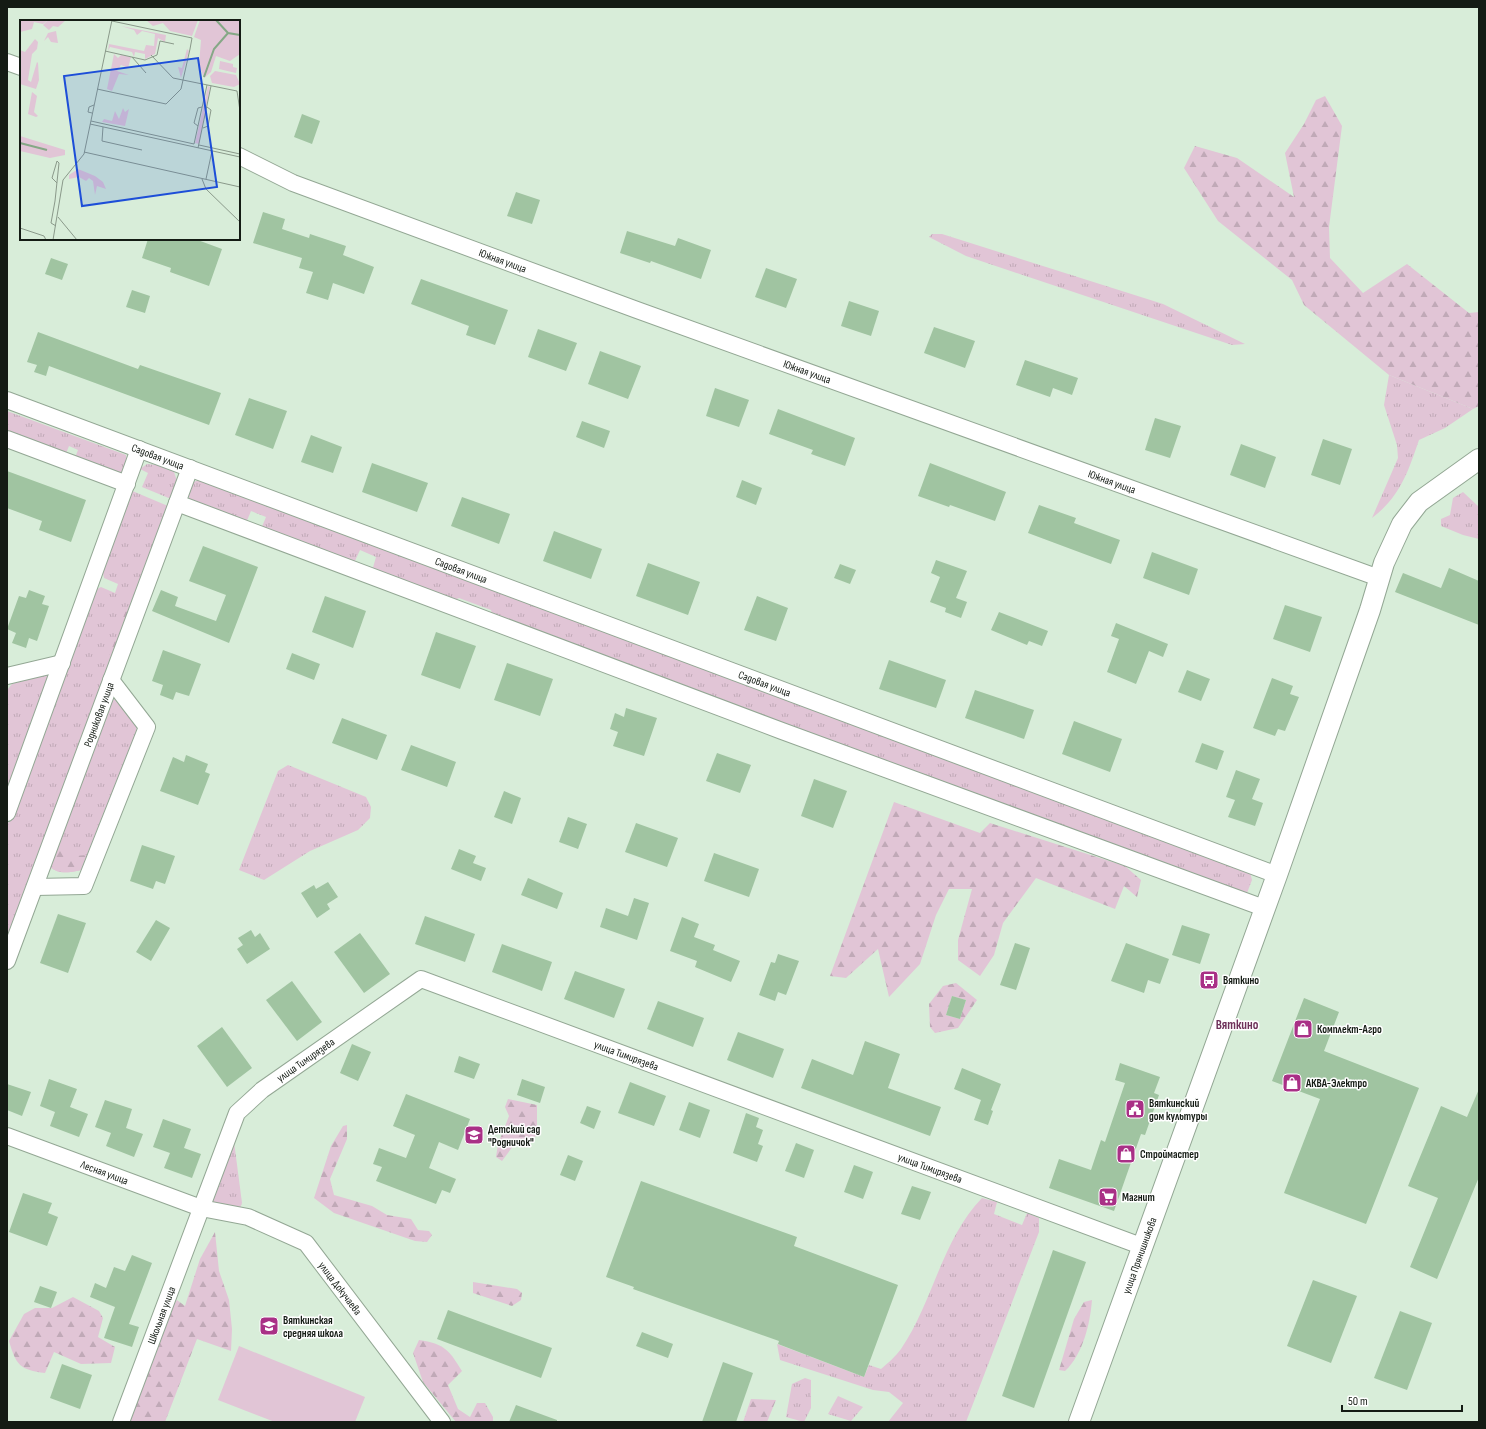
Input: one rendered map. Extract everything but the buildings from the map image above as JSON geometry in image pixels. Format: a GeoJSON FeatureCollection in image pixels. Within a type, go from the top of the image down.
{"type":"FeatureCollection","features":[{"type":"Feature","properties":{"kind":"street"},"geometry":{"type":"LineString","coordinates":[[7,62],[20,67]]}},
{"type":"Feature","properties":{"kind":"street","name":"Южная улица"},"geometry":{"type":"LineString","coordinates":[[240,157],[293,184],[1379,578]]}},
{"type":"Feature","properties":{"kind":"street","name":"Садовая улица"},"geometry":{"type":"LineString","coordinates":[[7,400],[1277,875]]}},
{"type":"Feature","properties":{"kind":"street"},"geometry":{"type":"LineString","coordinates":[[7,439],[127,484]]}},
{"type":"Feature","properties":{"kind":"street"},"geometry":{"type":"LineString","coordinates":[[7,813],[139,449]]}},
{"type":"Feature","properties":{"kind":"street","name":"улица Прянишникова"},"geometry":{"type":"LineString","coordinates":[[1079,1422],[1141,1246],[1277,875],[1370,610],[1379,578],[1402,524],[1419,502],[1479,459]]}},
{"type":"Feature","properties":{"kind":"street","name":"Родниковая улица"},"geometry":{"type":"LineString","coordinates":[[7,961],[190,468]]}},
{"type":"Feature","properties":{"kind":"street"},"geometry":{"type":"LineString","coordinates":[[177,503],[811,742],[1264,908]]}},
{"type":"Feature","properties":{"kind":"street"},"geometry":{"type":"LineString","coordinates":[[7,676],[62,662]]}},
{"type":"Feature","properties":{"kind":"street"},"geometry":{"type":"LineString","coordinates":[[34,887],[84,886],[146,727],[111,680]]}},
{"type":"Feature","properties":{"kind":"street","name":"улица Тимирязева"},"geometry":{"type":"LineString","coordinates":[[201,1208],[237,1113],[262,1090],[421,979],[1141,1246]]}},
{"type":"Feature","properties":{"kind":"street","name":"Лесная улица"},"geometry":{"type":"LineString","coordinates":[[7,1136],[201,1208]]}},
{"type":"Feature","properties":{"kind":"street","name":"Школьная улица"},"geometry":{"type":"LineString","coordinates":[[121,1422],[201,1208]]}},
{"type":"Feature","properties":{"kind":"street","name":"улица Докучаева"},"geometry":{"type":"LineString","coordinates":[[201,1208],[248,1217],[306,1243],[442,1422]]}},
{"type":"Feature","properties":{"kind":"green space"},"geometry":{"type":"Polygon","coordinates":[[[1325,96],[1342,126],[1329,227],[1330,258],[1363,293],[1407,264],[1469,313],[1479,312],[1479,406],[1473,409],[1389,375],[1304,305],[1292,280],[1218,221],[1184,168],[1195,146],[1237,158],[1294,197],[1285,153],[1304,124],[1316,100],[1325,96]]]}},
{"type":"Feature","properties":{"kind":"green space"},"geometry":{"type":"Polygon","coordinates":[[[932,234],[942,234],[1163,304],[1245,344],[1232,345],[966,256],[929,237],[932,234]]]}},
{"type":"Feature","properties":{"kind":"green space"},"geometry":{"type":"Polygon","coordinates":[[[1389,375],[1473,409],[1445,428],[1419,440],[1407,473],[1396,493],[1382,510],[1372,518],[1398,458],[1397,445],[1384,405],[1389,375]]]}},
{"type":"Feature","properties":{"kind":"green space"},"geometry":{"type":"Polygon","coordinates":[[[7,411],[126,455],[128,465],[124,474],[113,475],[74,460],[78,450],[69,446],[65,456],[7,434],[7,411]]]}},
{"type":"Feature","properties":{"kind":"green space"},"geometry":{"type":"Polygon","coordinates":[[[147,464],[157,465],[174,472],[177,481],[171,499],[142,487],[148,473],[140,469],[147,464]]]}},
{"type":"Feature","properties":{"kind":"green space"},"geometry":{"type":"Polygon","coordinates":[[[199,480],[1250,872],[1252,880],[1247,893],[1240,895],[493,618],[491,610],[459,598],[452,601],[372,571],[376,557],[360,550],[354,563],[261,529],[266,517],[251,511],[246,523],[193,504],[187,494],[191,483],[199,480]]]}},
{"type":"Feature","properties":{"kind":"green space"},"geometry":{"type":"Polygon","coordinates":[[[130,490],[168,506],[7,947],[7,826],[95,590],[101,587],[115,593],[118,584],[104,578],[102,568],[130,490]]]}},
{"type":"Feature","properties":{"kind":"green space"},"geometry":{"type":"Polygon","coordinates":[[[1463,492],[1479,507],[1479,539],[1463,535],[1441,526],[1441,519],[1450,515],[1453,498],[1463,492]]]}},
{"type":"Feature","properties":{"kind":"green space"},"geometry":{"type":"Polygon","coordinates":[[[132,605],[110,666],[108,659],[127,607],[132,605]]]}},
{"type":"Feature","properties":{"kind":"green space"},"geometry":{"type":"Polygon","coordinates":[[[47,674],[52,680],[7,800],[7,690],[12,684],[47,674]]]}},
{"type":"Feature","properties":{"kind":"green space"},"geometry":{"type":"Polygon","coordinates":[[[112,699],[120,700],[133,716],[137,730],[81,870],[58,872],[47,864],[112,699]]]}},
{"type":"Feature","properties":{"kind":"green space"},"geometry":{"type":"Polygon","coordinates":[[[288,765],[366,797],[371,807],[370,818],[358,830],[310,851],[264,880],[239,870],[278,771],[288,765]]]}},
{"type":"Feature","properties":{"kind":"green space"},"geometry":{"type":"Polygon","coordinates":[[[894,802],[980,833],[990,823],[1125,866],[1141,880],[1137,897],[1124,886],[1115,909],[1036,878],[1003,923],[994,955],[980,976],[958,960],[958,940],[972,889],[949,889],[936,915],[920,964],[889,997],[878,949],[846,978],[830,976],[894,802]]]}},
{"type":"Feature","properties":{"kind":"green space"},"geometry":{"type":"Polygon","coordinates":[[[54,846],[63,846],[74,856],[87,855],[81,870],[58,872],[51,868],[47,864],[54,846]]]}},
{"type":"Feature","properties":{"kind":"green space"},"geometry":{"type":"Polygon","coordinates":[[[956,983],[977,1000],[958,1028],[935,1033],[930,1027],[929,1004],[943,986],[956,983]],[[952,996],[946,1015],[960,1019],[966,1000],[952,996]]]}},
{"type":"Feature","properties":{"kind":"green space"},"geometry":{"type":"Polygon","coordinates":[[[508,1099],[537,1105],[537,1136],[516,1142],[502,1161],[496,1157],[498,1144],[509,1116],[505,1107],[508,1099]]]}},
{"type":"Feature","properties":{"kind":"green space"},"geometry":{"type":"Polygon","coordinates":[[[347,1125],[347,1139],[330,1179],[334,1195],[372,1206],[387,1215],[411,1219],[418,1230],[429,1231],[432,1235],[427,1242],[415,1241],[334,1213],[314,1198],[331,1146],[343,1126],[347,1125]]]}},
{"type":"Feature","properties":{"kind":"green space"},"geometry":{"type":"Polygon","coordinates":[[[233,1134],[242,1203],[240,1208],[210,1202],[233,1134]]]}},
{"type":"Feature","properties":{"kind":"green space"},"geometry":{"type":"Polygon","coordinates":[[[982,1198],[997,1202],[994,1214],[1022,1225],[1027,1213],[1039,1218],[1039,1232],[966,1422],[888,1422],[903,1403],[889,1392],[873,1390],[780,1360],[777,1344],[864,1377],[869,1365],[881,1369],[899,1352],[912,1331],[947,1251],[957,1232],[968,1214],[982,1198]]]}},
{"type":"Feature","properties":{"kind":"green space"},"geometry":{"type":"Polygon","coordinates":[[[215,1232],[219,1271],[229,1300],[232,1329],[231,1351],[197,1339],[165,1422],[129,1422],[171,1308],[177,1300],[185,1306],[200,1259],[215,1232]]]}},
{"type":"Feature","properties":{"kind":"green space"},"geometry":{"type":"Polygon","coordinates":[[[473,1282],[517,1289],[522,1293],[521,1300],[512,1306],[473,1293],[473,1282]]]}},
{"type":"Feature","properties":{"kind":"green space"},"geometry":{"type":"Polygon","coordinates":[[[73,1297],[99,1311],[103,1318],[98,1337],[115,1347],[111,1363],[81,1364],[54,1352],[45,1373],[24,1368],[14,1356],[9,1341],[24,1314],[35,1308],[52,1308],[73,1297]]]}},
{"type":"Feature","properties":{"kind":"green space"},"geometry":{"type":"Polygon","coordinates":[[[1092,1300],[1087,1329],[1077,1356],[1065,1371],[1059,1370],[1074,1319],[1084,1302],[1092,1300]]]}},
{"type":"Feature","properties":{"kind":"green space"},"geometry":{"type":"Polygon","coordinates":[[[419,1340],[441,1346],[450,1353],[462,1371],[448,1385],[458,1409],[470,1417],[477,1403],[485,1403],[493,1417],[493,1422],[456,1422],[423,1382],[413,1353],[419,1340]]]}},
{"type":"Feature","properties":{"kind":"green space"},"geometry":{"type":"Polygon","coordinates":[[[239,1346],[365,1397],[355,1422],[275,1422],[218,1400],[239,1346]]]}},
{"type":"Feature","properties":{"kind":"green space"},"geometry":{"type":"Polygon","coordinates":[[[805,1378],[811,1380],[811,1408],[804,1422],[786,1417],[792,1384],[805,1378]]]}},
{"type":"Feature","properties":{"kind":"green space"},"geometry":{"type":"Polygon","coordinates":[[[838,1396],[863,1407],[851,1421],[828,1414],[838,1396]]]}},
{"type":"Feature","properties":{"kind":"green space"},"geometry":{"type":"Polygon","coordinates":[[[751,1399],[776,1400],[767,1422],[743,1422],[751,1399]]]}},
{"type":"Feature","properties":{"kind":"place","name":"Вяткино"},"geometry":{"type":"Point","coordinates":[1209,980]}},
{"type":"Feature","properties":{"kind":"place","name":"Комплект-Агро"},"geometry":{"type":"Point","coordinates":[1303,1029]}},
{"type":"Feature","properties":{"kind":"place","name":"АКВА-Электро"},"geometry":{"type":"Point","coordinates":[1292,1083]}},
{"type":"Feature","properties":{"kind":"place","name":"Вяткинский дом культуры"},"geometry":{"type":"Point","coordinates":[1135,1109]}},
{"type":"Feature","properties":{"kind":"place","name":"Детский сад \"Родничок\""},"geometry":{"type":"Point","coordinates":[474,1135]}},
{"type":"Feature","properties":{"kind":"place","name":"Строймастер"},"geometry":{"type":"Point","coordinates":[1126,1154]}},
{"type":"Feature","properties":{"kind":"place","name":"Магнит"},"geometry":{"type":"Point","coordinates":[1108,1197]}},
{"type":"Feature","properties":{"kind":"place","name":"Вяткинская средняя школа"},"geometry":{"type":"Point","coordinates":[269,1326]}},
{"type":"Feature","properties":{"kind":"district","name":"Вяткино"},"geometry":{"type":"Point","coordinates":[1237,1025]}}]}
